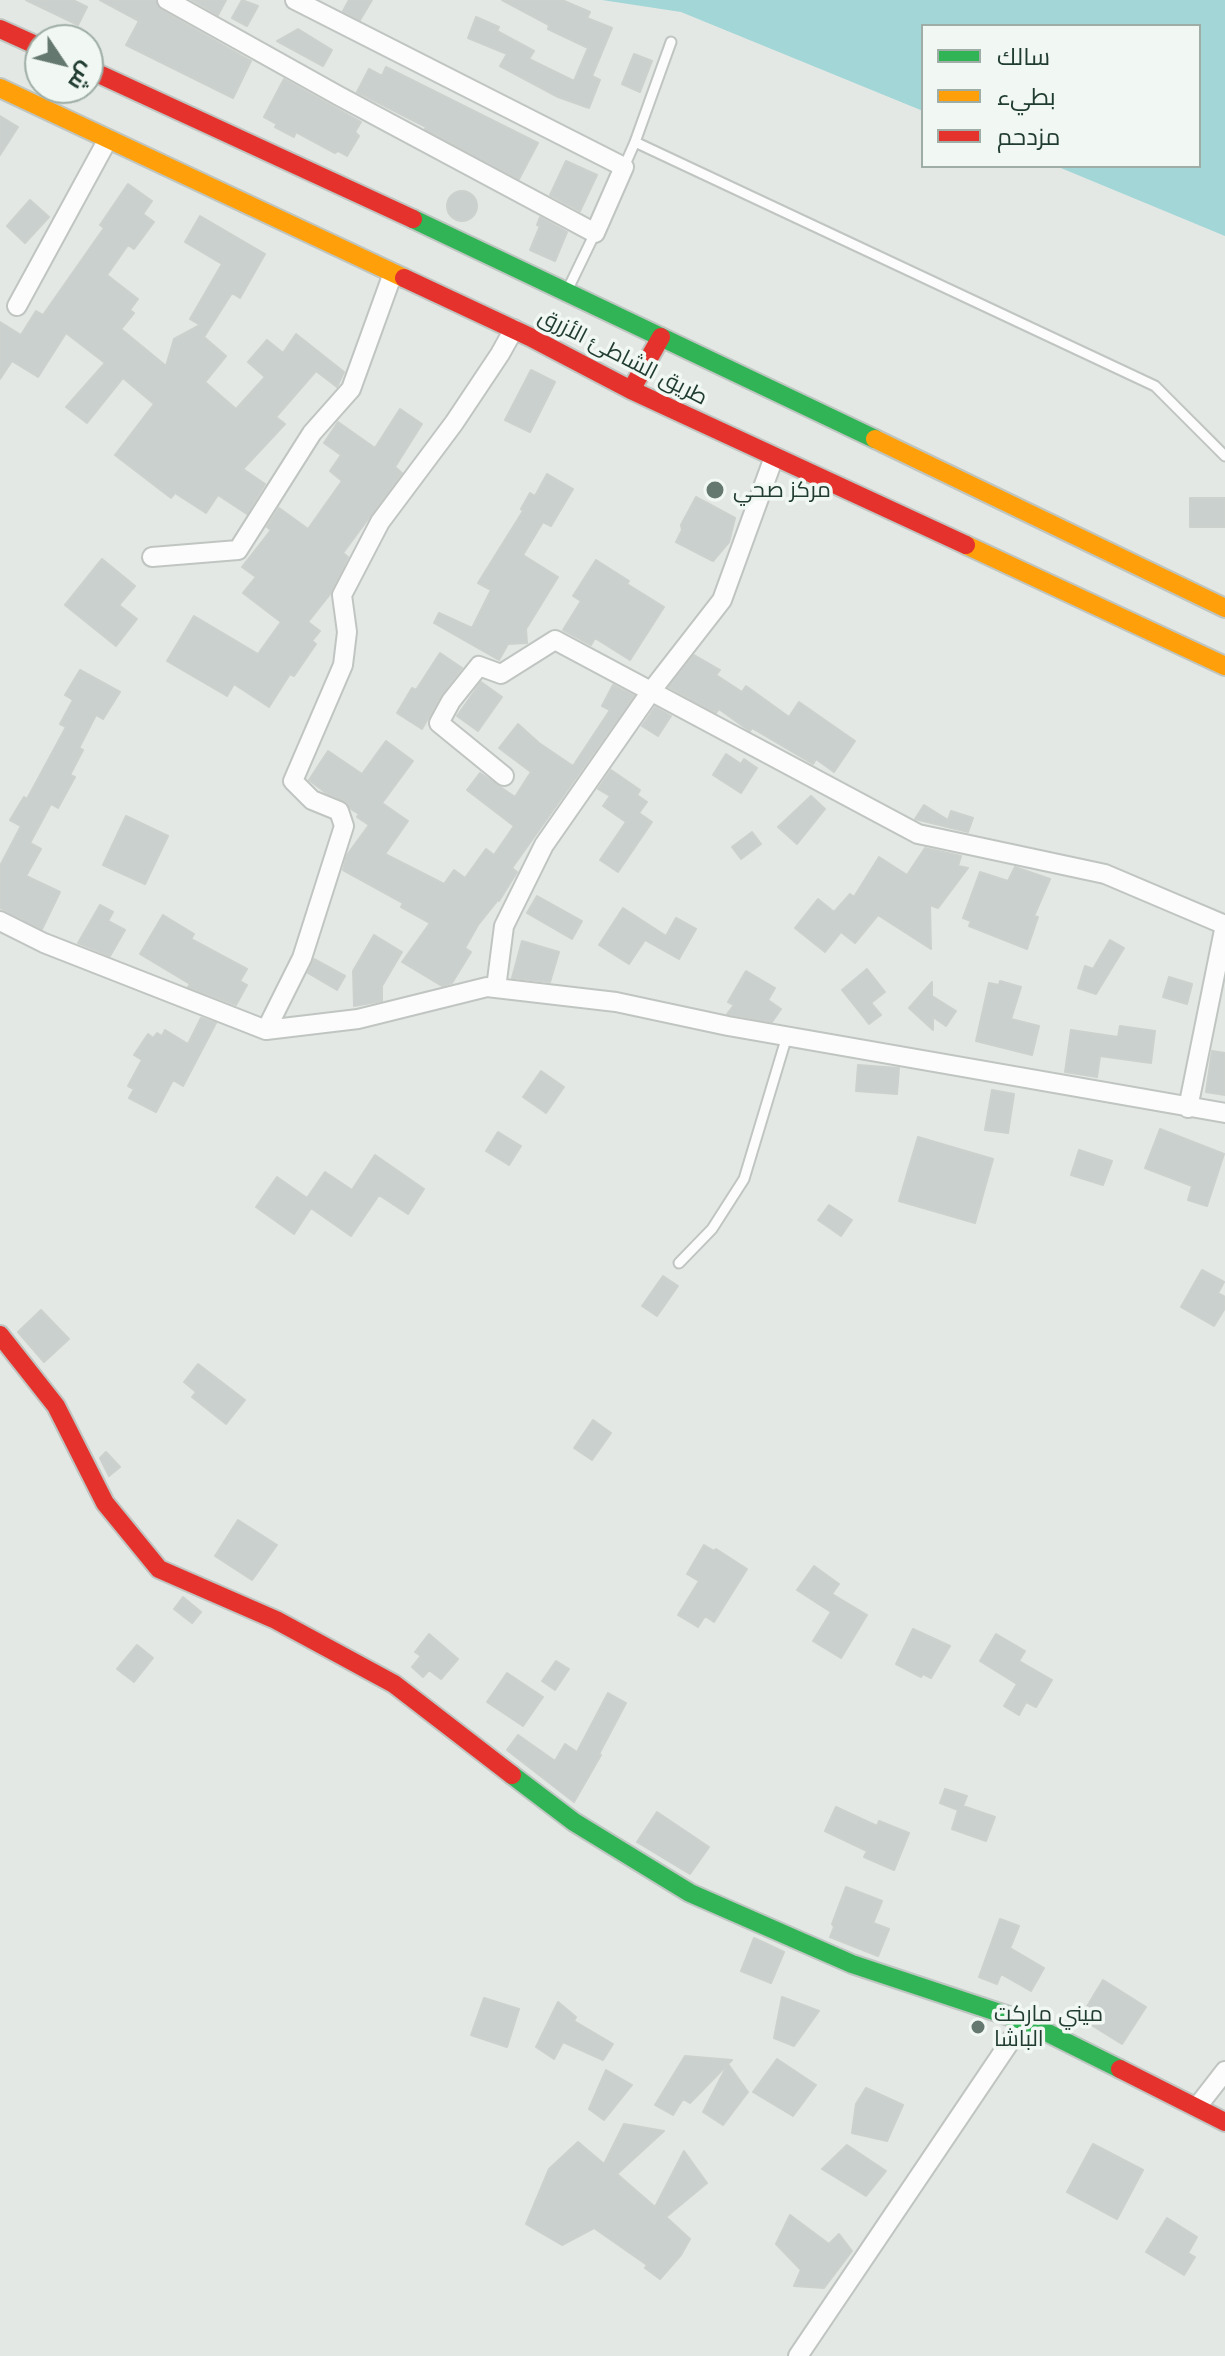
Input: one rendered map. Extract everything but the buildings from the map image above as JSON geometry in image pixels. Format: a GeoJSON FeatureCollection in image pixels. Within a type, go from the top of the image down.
{"type":"FeatureCollection","features":[{"type":"Feature","properties":{"kind":"main road"},"geometry":{"type":"LineString","coordinates":[[0,29],[24,40]]}},
{"type":"Feature","properties":{"kind":"main road","name":"طريق الشاطئ الأزرق"},"geometry":{"type":"LineString","coordinates":[[104,76],[567,292],[1225,608]]}},
{"type":"Feature","properties":{"kind":"main road","name":"طريق الشاطئ الأزرق"},"geometry":{"type":"LineString","coordinates":[[0,88],[514,329],[631,390],[1225,666]]}},
{"type":"Feature","properties":{"kind":"main road"},"geometry":{"type":"LineString","coordinates":[[631,390],[661,337]]}},
{"type":"Feature","properties":{"kind":"main road"},"geometry":{"type":"LineString","coordinates":[[0,1335],[56,1406],[105,1503],[159,1569],[276,1620],[394,1684],[574,1822],[690,1893],[852,1964],[1024,2021],[1225,2122]]}},
{"type":"Feature","properties":{"kind":"street"},"geometry":{"type":"LineString","coordinates":[[167,0],[595,233],[624,167],[295,0]]}},
{"type":"Feature","properties":{"kind":"street"},"geometry":{"type":"LineString","coordinates":[[17,306],[108,139]]}},
{"type":"Feature","properties":{"kind":"street"},"geometry":{"type":"LineString","coordinates":[[152,557],[238,550],[312,433],[351,389],[393,273]]}},
{"type":"Feature","properties":{"kind":"street"},"geometry":{"type":"LineString","coordinates":[[266,1030],[302,958],[344,826],[339,811],[312,800],[293,781],[343,665],[347,632],[342,595],[380,522],[454,423],[514,329]]}},
{"type":"Feature","properties":{"kind":"street"},"geometry":{"type":"LineString","coordinates":[[496,988],[504,926],[544,845],[652,690],[722,600],[774,457]]}},
{"type":"Feature","properties":{"kind":"street"},"geometry":{"type":"LineString","coordinates":[[504,776],[439,723],[451,701],[479,666],[501,674],[555,640],[918,834],[1105,874],[1225,925],[1188,1108]]}},
{"type":"Feature","properties":{"kind":"street"},"geometry":{"type":"LineString","coordinates":[[0,921],[44,943],[266,1030],[358,1019],[487,987],[616,1002],[787,1036],[1225,1113]]}},
{"type":"Feature","properties":{"kind":"street"},"geometry":{"type":"LineString","coordinates":[[798,2356],[1024,2021]]}},
{"type":"Feature","properties":{"kind":"street"},"geometry":{"type":"LineString","coordinates":[[1197,2107],[1225,2071]]}},
{"type":"Feature","properties":{"kind":"lane"},"geometry":{"type":"LineString","coordinates":[[624,167],[671,42]]}},
{"type":"Feature","properties":{"kind":"lane"},"geometry":{"type":"LineString","coordinates":[[635,142],[1155,386],[1225,456]]}},
{"type":"Feature","properties":{"kind":"lane"},"geometry":{"type":"LineString","coordinates":[[567,292],[595,233]]}},
{"type":"Feature","properties":{"kind":"lane"},"geometry":{"type":"LineString","coordinates":[[679,1263],[712,1229],[744,1179],[787,1036]]}},
{"type":"Feature","properties":{"kind":"water"},"geometry":{"type":"Polygon","coordinates":[[[602,0],[1225,0],[1225,236],[1061,168],[1201,168],[1201,24],[921,24],[921,110],[681,12],[602,0]]]}},
{"type":"Feature","properties":{"kind":"traffic: fast"},"geometry":{"type":"LineString","coordinates":[[413,219],[875,439]]}},
{"type":"Feature","properties":{"kind":"traffic: fast"},"geometry":{"type":"LineString","coordinates":[[512,1775],[574,1822],[690,1893],[852,1964],[1024,2021],[1120,2069]]}},
{"type":"Feature","properties":{"kind":"traffic: slow"},"geometry":{"type":"LineString","coordinates":[[0,88],[404,278]]}},
{"type":"Feature","properties":{"kind":"traffic: slow"},"geometry":{"type":"LineString","coordinates":[[875,439],[1225,608]]}},
{"type":"Feature","properties":{"kind":"traffic: slow"},"geometry":{"type":"LineString","coordinates":[[966,545],[1225,666]]}},
{"type":"Feature","properties":{"kind":"traffic: jam"},"geometry":{"type":"LineString","coordinates":[[0,29],[24,40]]}},
{"type":"Feature","properties":{"kind":"traffic: jam"},"geometry":{"type":"LineString","coordinates":[[104,76],[413,219]]}},
{"type":"Feature","properties":{"kind":"traffic: jam"},"geometry":{"type":"LineString","coordinates":[[404,278],[530,337],[631,390],[966,545]]}},
{"type":"Feature","properties":{"kind":"traffic: jam"},"geometry":{"type":"LineString","coordinates":[[631,390],[661,337]]}},
{"type":"Feature","properties":{"kind":"traffic: jam"},"geometry":{"type":"LineString","coordinates":[[0,1335],[56,1406],[105,1503],[159,1569],[276,1620],[394,1684],[512,1775]]}},
{"type":"Feature","properties":{"kind":"traffic: jam"},"geometry":{"type":"LineString","coordinates":[[1120,2069],[1225,2122]]}},
{"type":"Feature","properties":{"kind":"place","name":"مركز صحي"},"geometry":{"type":"Point","coordinates":[715,490]}},
{"type":"Feature","properties":{"kind":"place","name":"ميني ماركت الباشا"},"geometry":{"type":"Point","coordinates":[978,2027]}}]}
